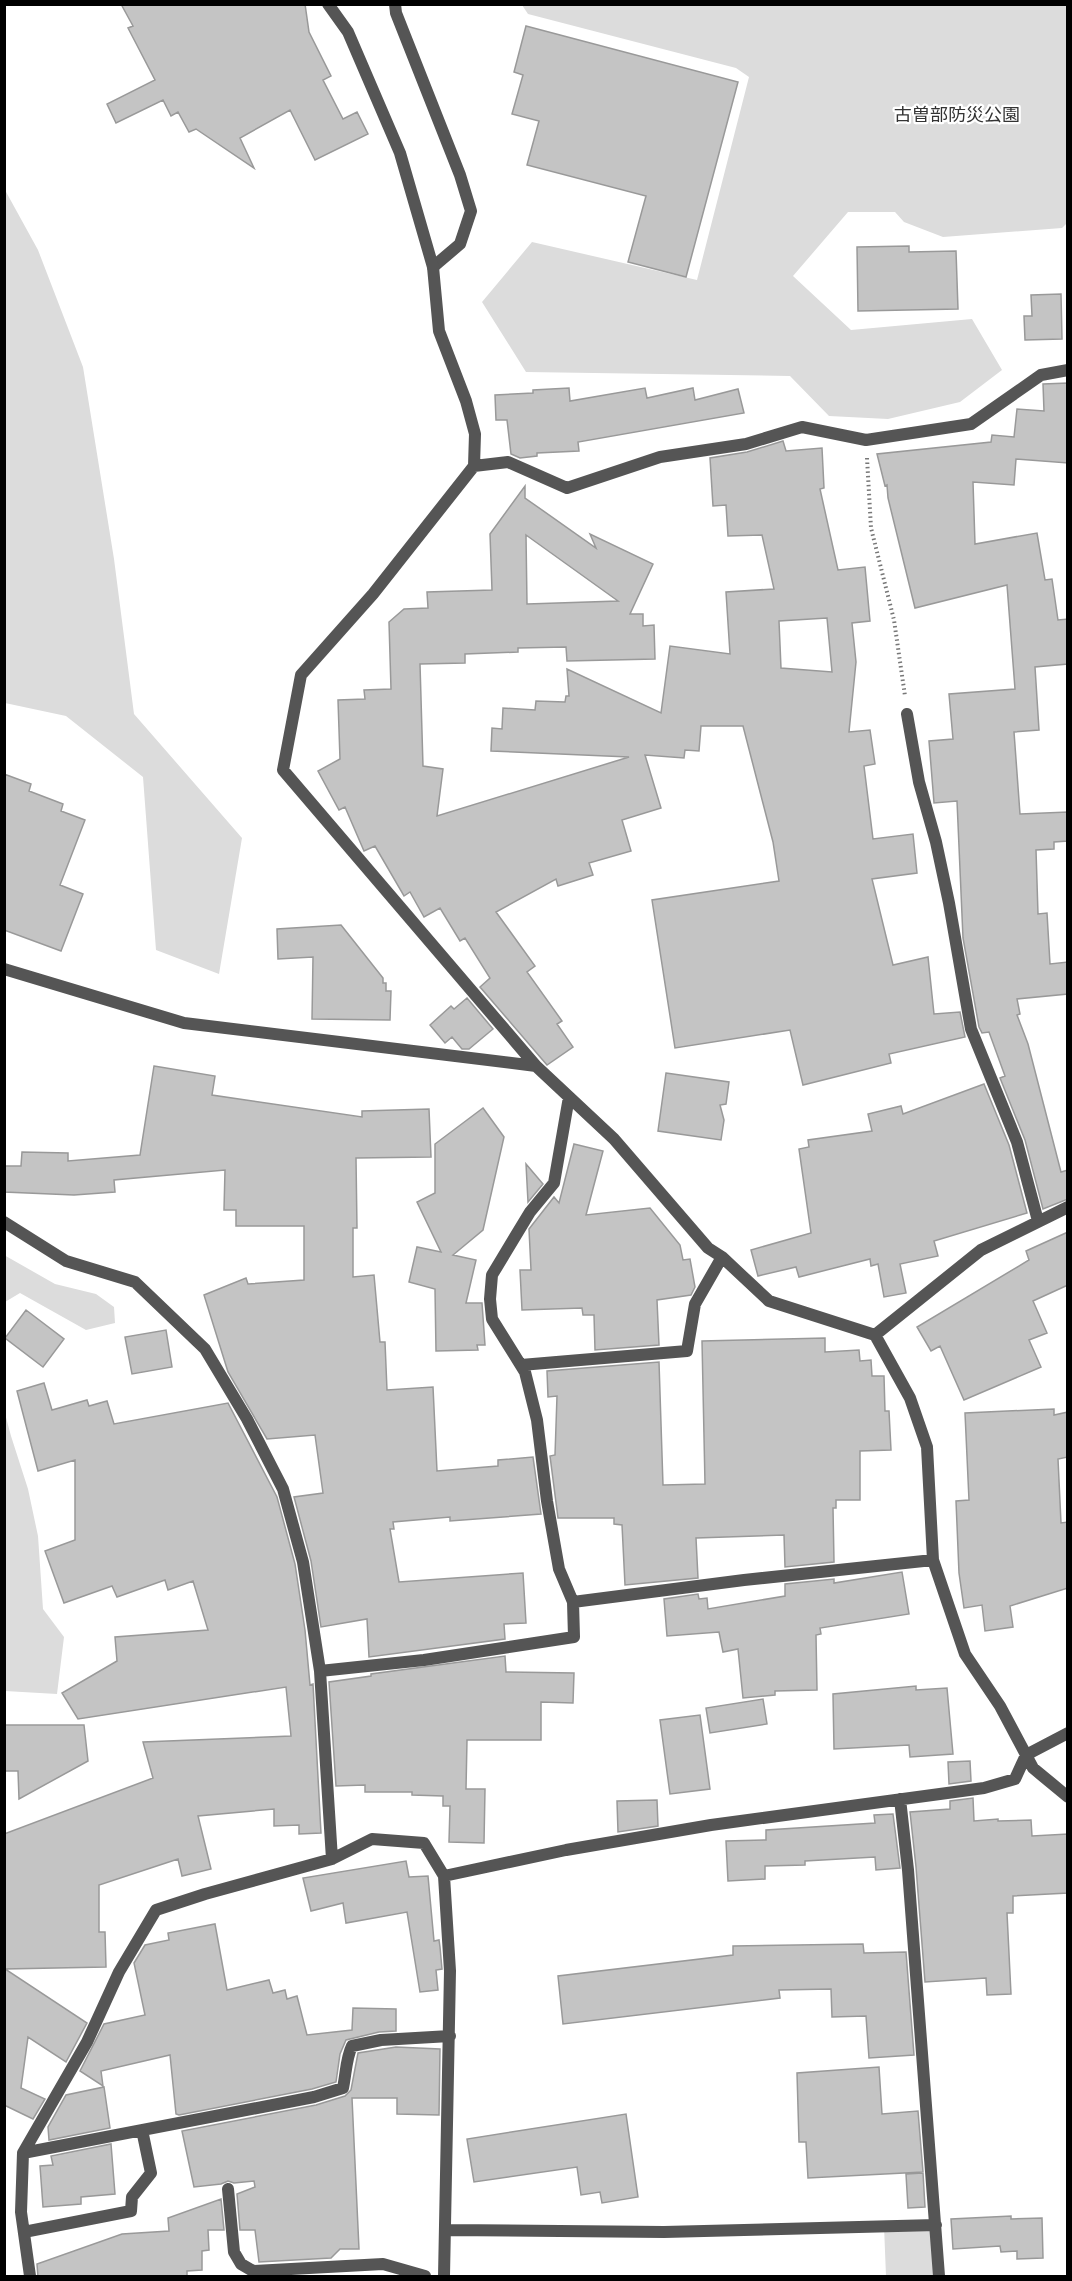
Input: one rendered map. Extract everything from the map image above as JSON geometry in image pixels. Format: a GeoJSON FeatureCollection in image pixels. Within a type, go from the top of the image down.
{"type":"FeatureCollection","features":[{"type":"Feature","properties":{"kind":"street"},"geometry":{"type":"LineString","coordinates":[[328,4],[348,32],[400,153],[434,267],[439,331],[466,401],[475,434],[474,466],[373,594],[301,675],[284,770],[536,1066],[614,1139],[708,1248],[722,1257],[769,1301],[875,1335],[910,1398],[927,1447],[933,1560],[964,1654],[1000,1706],[1033,1768],[1068,1797]]}},
{"type":"Feature","properties":{"kind":"street"},"geometry":{"type":"LineString","coordinates":[[395,4],[396,13],[460,175],[471,211],[460,244],[434,267]]}},
{"type":"Feature","properties":{"kind":"street"},"geometry":{"type":"LineString","coordinates":[[474,466],[508,462],[567,488],[660,457],[746,444],[802,427],[866,440],[971,424],[1041,375],[1068,370]]}},
{"type":"Feature","properties":{"kind":"street"},"geometry":{"type":"LineString","coordinates":[[907,714],[919,782],[936,842],[949,903],[971,1029],[1017,1142],[1038,1221]]}},
{"type":"Feature","properties":{"kind":"street"},"geometry":{"type":"LineString","coordinates":[[4,969],[184,1023],[536,1066]]}},
{"type":"Feature","properties":{"kind":"street"},"geometry":{"type":"LineString","coordinates":[[320,1671],[424,1660],[574,1637],[573,1602],[559,1569],[547,1501],[537,1420],[525,1372],[492,1319],[490,1299],[492,1275],[530,1212],[554,1184],[569,1098]]}},
{"type":"Feature","properties":{"kind":"street"},"geometry":{"type":"LineString","coordinates":[[875,1335],[981,1250],[1068,1207]]}},
{"type":"Feature","properties":{"kind":"street"},"geometry":{"type":"LineString","coordinates":[[4,1222],[66,1261],[135,1282],[205,1349],[247,1419],[283,1489],[303,1562],[320,1671],[332,1859]]}},
{"type":"Feature","properties":{"kind":"street"},"geometry":{"type":"LineString","coordinates":[[521,1365],[687,1351],[695,1304],[722,1257]]}},
{"type":"Feature","properties":{"kind":"street"},"geometry":{"type":"LineString","coordinates":[[573,1602],[744,1580],[933,1560]]}},
{"type":"Feature","properties":{"kind":"street"},"geometry":{"type":"LineString","coordinates":[[444,1876],[566,1850],[711,1825],[984,1788],[1016,1779],[1026,1755],[1068,1733]]}},
{"type":"Feature","properties":{"kind":"street"},"geometry":{"type":"LineString","coordinates":[[900,1799],[908,1870],[939,2277]]}},
{"type":"Feature","properties":{"kind":"street"},"geometry":{"type":"LineString","coordinates":[[30,2277],[21,2212],[23,2153],[87,2042],[119,1972],[156,1910],[332,1859],[372,1839],[424,1843],[444,1876],[450,1971],[450,2036],[444,2277]]}},
{"type":"Feature","properties":{"kind":"street"},"geometry":{"type":"LineString","coordinates":[[23,2153],[314,2097],[343,2088],[348,2054],[352,2046],[381,2040],[450,2036]]}},
{"type":"Feature","properties":{"kind":"street"},"geometry":{"type":"LineString","coordinates":[[24,2232],[131,2211],[132,2197],[151,2173],[142,2130]]}},
{"type":"Feature","properties":{"kind":"street"},"geometry":{"type":"LineString","coordinates":[[228,2189],[234,2252],[241,2264],[253,2271],[382,2264],[425,2277]]}},
{"type":"Feature","properties":{"kind":"street"},"geometry":{"type":"LineString","coordinates":[[445,2230],[664,2232],[936,2225]]}},
{"type":"Feature","properties":{"kind":"path"},"geometry":{"type":"LineString","coordinates":[[866,440],[871,528],[894,620],[907,714]]}},
{"type":"Feature","properties":{"kind":"green space","name":"古曽部防災公園"},"geometry":{"type":"Polygon","coordinates":[[[522,5],[1067,5],[1068,222],[1062,228],[943,237],[904,222],[895,212],[848,212],[793,276],[851,330],[972,319],[1002,370],[960,402],[888,419],[829,416],[790,376],[526,372],[482,302],[532,242],[697,280],[749,77],[736,68],[528,14],[522,5]]]}},
{"type":"Feature","properties":{"kind":"green space"},"geometry":{"type":"Polygon","coordinates":[[[5,190],[38,250],[83,367],[114,559],[134,714],[242,838],[219,974],[156,950],[143,777],[66,716],[5,703],[5,190]]]}},
{"type":"Feature","properties":{"kind":"green space"},"geometry":{"type":"Polygon","coordinates":[[[4,1255],[55,1284],[96,1294],[114,1307],[115,1323],[86,1330],[20,1293],[5,1302],[4,1255]]]}},
{"type":"Feature","properties":{"kind":"green space"},"geometry":{"type":"Polygon","coordinates":[[[4,1410],[28,1489],[38,1536],[43,1609],[64,1637],[57,1694],[5,1691],[4,1410]]]}},
{"type":"Feature","properties":{"kind":"green space"},"geometry":{"type":"Polygon","coordinates":[[[936,2225],[936,2276],[886,2276],[884,2226],[936,2225]]]}},
{"type":"Feature","properties":{"kind":"building"},"geometry":{"type":"Polygon","coordinates":[[[121,4],[305,4],[309,32],[331,76],[323,80],[343,119],[357,112],[368,134],[315,160],[290,110],[240,138],[254,168],[196,129],[189,132],[178,112],[171,116],[163,100],[116,123],[107,104],[155,80],[128,28],[133,26],[121,4]]]}},
{"type":"Feature","properties":{"kind":"building"},"geometry":{"type":"Polygon","coordinates":[[[526,26],[738,82],[686,277],[628,262],[646,196],[527,165],[539,121],[512,114],[523,75],[514,72],[526,26]]]}},
{"type":"Feature","properties":{"kind":"building"},"geometry":{"type":"Polygon","coordinates":[[[909,246],[909,252],[956,251],[958,309],[858,311],[857,247],[909,246]]]}},
{"type":"Feature","properties":{"kind":"building"},"geometry":{"type":"Polygon","coordinates":[[[1061,294],[1062,339],[1025,340],[1024,316],[1032,316],[1031,295],[1061,294]]]}},
{"type":"Feature","properties":{"kind":"building"},"geometry":{"type":"Polygon","coordinates":[[[1068,383],[1068,463],[1016,459],[1014,485],[973,482],[975,544],[1037,533],[1045,580],[1052,579],[1058,620],[1068,619],[1068,664],[1035,667],[1039,730],[1014,732],[1020,814],[1068,812],[1068,841],[1054,842],[1054,849],[1036,850],[1038,914],[1047,913],[1050,964],[1068,962],[1068,994],[1017,999],[1020,1014],[1017,1015],[1028,1044],[1061,1172],[1068,1170],[1068,1199],[1043,1209],[1025,1140],[1000,1078],[1005,1076],[989,1032],[982,1033],[979,1027],[963,938],[957,801],[934,803],[929,741],[953,739],[949,694],[1015,689],[1007,585],[915,608],[888,498],[887,485],[885,486],[877,454],[991,442],[992,435],[1014,437],[1017,409],[1044,411],[1043,384],[1068,383]]]}},
{"type":"Feature","properties":{"kind":"building"},"geometry":{"type":"Polygon","coordinates":[[[569,388],[570,401],[645,388],[647,398],[693,388],[695,400],[738,389],[744,413],[578,442],[579,451],[537,453],[537,456],[520,458],[511,454],[507,420],[496,420],[495,395],[569,388]]]}},
{"type":"Feature","properties":{"kind":"building"},"geometry":{"type":"Polygon","coordinates":[[[783,441],[786,451],[822,448],[824,488],[820,489],[838,570],[865,567],[870,621],[852,623],[856,662],[849,732],[870,730],[875,764],[864,766],[873,839],[913,834],[917,873],[872,879],[893,965],[928,957],[934,1014],[960,1012],[965,1037],[889,1054],[891,1063],[803,1085],[790,1030],[675,1048],[652,900],[779,881],[773,842],[743,726],[701,726],[699,751],[685,750],[684,758],[645,755],[661,808],[622,820],[631,851],[589,863],[593,875],[558,886],[556,879],[496,912],[535,966],[527,972],[562,1021],[557,1024],[573,1047],[547,1065],[480,987],[490,978],[465,938],[460,941],[440,908],[424,917],[410,892],[404,896],[375,846],[364,851],[345,807],[339,810],[318,771],[340,759],[338,700],[365,699],[364,690],[391,689],[389,622],[404,609],[428,608],[427,592],[492,590],[490,534],[525,486],[525,498],[596,548],[590,534],[653,564],[630,614],[643,614],[643,626],[654,625],[655,659],[567,661],[566,647],[518,648],[518,652],[465,654],[465,663],[420,664],[423,766],[443,769],[437,816],[629,757],[491,751],[492,728],[502,729],[503,708],[535,710],[536,701],[565,702],[566,696],[569,696],[567,669],[661,713],[670,646],[730,654],[726,592],[774,589],[762,535],[728,536],[726,505],[713,506],[710,458],[747,452],[783,441]],[[526,535],[527,604],[618,601],[526,535]],[[827,618],[779,621],[781,668],[832,672],[827,618]]]}},
{"type":"Feature","properties":{"kind":"building"},"geometry":{"type":"Polygon","coordinates":[[[4,774],[31,784],[29,791],[63,804],[61,811],[85,820],[60,885],[83,894],[61,951],[4,930],[4,774]]]}},
{"type":"Feature","properties":{"kind":"building"},"geometry":{"type":"Polygon","coordinates":[[[341,925],[383,978],[386,991],[391,991],[390,1020],[312,1019],[313,957],[278,959],[277,929],[341,925]]]}},
{"type":"Feature","properties":{"kind":"building"},"geometry":{"type":"Polygon","coordinates":[[[467,998],[493,1029],[469,1049],[462,1049],[452,1037],[445,1043],[430,1025],[451,1006],[454,1009],[467,998]]]}},
{"type":"Feature","properties":{"kind":"building"},"geometry":{"type":"Polygon","coordinates":[[[154,1066],[215,1076],[212,1095],[362,1117],[362,1111],[429,1109],[431,1157],[356,1158],[357,1228],[353,1228],[353,1277],[374,1275],[380,1342],[385,1342],[387,1390],[433,1387],[437,1471],[498,1466],[498,1460],[533,1457],[541,1514],[450,1521],[450,1517],[393,1522],[394,1529],[390,1529],[399,1582],[523,1573],[526,1623],[504,1624],[505,1639],[369,1657],[367,1619],[321,1627],[311,1561],[294,1497],[323,1493],[315,1435],[267,1439],[228,1372],[204,1295],[246,1278],[248,1284],[304,1280],[304,1226],[236,1226],[236,1210],[224,1210],[225,1170],[114,1180],[115,1192],[74,1195],[4,1192],[4,1166],[21,1166],[22,1152],[68,1153],[68,1161],[140,1155],[154,1066]]]}},
{"type":"Feature","properties":{"kind":"building"},"geometry":{"type":"Polygon","coordinates":[[[666,1073],[729,1082],[726,1104],[720,1105],[724,1120],[721,1140],[658,1131],[666,1073]]]}},
{"type":"Feature","properties":{"kind":"building"},"geometry":{"type":"Polygon","coordinates":[[[984,1084],[1009,1145],[1027,1213],[934,1241],[938,1256],[900,1264],[906,1293],[884,1297],[878,1264],[871,1266],[870,1259],[799,1277],[796,1267],[758,1276],[751,1250],[811,1233],[799,1149],[809,1147],[808,1140],[872,1131],[868,1114],[901,1106],[903,1114],[984,1084]]]}},
{"type":"Feature","properties":{"kind":"building"},"geometry":{"type":"Polygon","coordinates":[[[483,1108],[504,1137],[483,1230],[453,1255],[476,1260],[466,1303],[482,1303],[485,1345],[477,1345],[478,1350],[436,1351],[435,1289],[409,1282],[417,1247],[441,1252],[417,1202],[435,1193],[435,1144],[483,1108]]]}},
{"type":"Feature","properties":{"kind":"building"},"geometry":{"type":"Polygon","coordinates":[[[574,1144],[603,1151],[586,1215],[650,1208],[680,1245],[683,1260],[690,1259],[695,1287],[691,1295],[657,1300],[659,1345],[595,1350],[594,1315],[583,1315],[582,1308],[522,1310],[520,1270],[531,1270],[529,1229],[554,1197],[559,1203],[574,1144]]]}},
{"type":"Feature","properties":{"kind":"building"},"geometry":{"type":"Polygon","coordinates":[[[526,1164],[543,1184],[528,1202],[526,1164]]]}},
{"type":"Feature","properties":{"kind":"building"},"geometry":{"type":"Polygon","coordinates":[[[1068,1232],[1068,1285],[1033,1301],[1047,1333],[1029,1340],[1041,1367],[964,1400],[940,1346],[931,1351],[917,1327],[1029,1260],[1026,1251],[1068,1232]]]}},
{"type":"Feature","properties":{"kind":"building"},"geometry":{"type":"Polygon","coordinates":[[[26,1310],[64,1339],[43,1367],[5,1338],[26,1310]]]}},
{"type":"Feature","properties":{"kind":"building"},"geometry":{"type":"Polygon","coordinates":[[[166,1330],[172,1367],[132,1374],[125,1337],[166,1330]]]}},
{"type":"Feature","properties":{"kind":"building"},"geometry":{"type":"Polygon","coordinates":[[[825,1338],[825,1352],[859,1350],[860,1361],[871,1360],[872,1376],[884,1376],[885,1411],[889,1411],[891,1450],[860,1451],[860,1500],[836,1500],[836,1508],[833,1508],[834,1562],[785,1567],[784,1535],[696,1538],[698,1578],[625,1585],[622,1525],[614,1524],[614,1518],[558,1518],[550,1456],[555,1455],[557,1396],[548,1397],[547,1371],[659,1362],[663,1485],[705,1484],[702,1341],[825,1338]]]}},
{"type":"Feature","properties":{"kind":"building"},"geometry":{"type":"Polygon","coordinates":[[[44,1383],[52,1410],[87,1400],[89,1406],[107,1401],[114,1424],[228,1403],[277,1497],[295,1564],[305,1630],[310,1685],[313,1684],[321,1833],[299,1834],[299,1825],[274,1826],[274,1809],[198,1816],[211,1869],[182,1876],[178,1859],[99,1885],[99,1932],[105,1932],[106,1967],[5,1969],[87,2023],[66,2062],[28,2037],[21,2088],[45,2099],[33,2119],[4,2105],[4,1834],[153,1778],[143,1742],[291,1736],[286,1687],[78,1719],[62,1693],[117,1661],[115,1637],[208,1630],[193,1581],[168,1590],[165,1580],[117,1597],[112,1586],[64,1603],[45,1551],[75,1540],[75,1460],[38,1471],[17,1391],[44,1383]]]}},
{"type":"Feature","properties":{"kind":"building"},"geometry":{"type":"Polygon","coordinates":[[[1054,1409],[1054,1415],[1068,1412],[1068,1457],[1058,1459],[1061,1523],[1068,1522],[1068,1588],[1010,1606],[1013,1627],[985,1631],[982,1605],[964,1608],[959,1573],[956,1501],[969,1500],[965,1413],[1054,1409]]]}},
{"type":"Feature","properties":{"kind":"building"},"geometry":{"type":"Polygon","coordinates":[[[902,1572],[909,1614],[820,1628],[821,1634],[816,1635],[817,1690],[775,1691],[775,1695],[743,1698],[738,1649],[723,1652],[719,1632],[667,1636],[664,1599],[698,1594],[699,1599],[707,1598],[708,1609],[785,1596],[785,1584],[834,1579],[834,1583],[902,1572]]]}},
{"type":"Feature","properties":{"kind":"building"},"geometry":{"type":"Polygon","coordinates":[[[505,1656],[506,1672],[574,1673],[573,1703],[541,1702],[541,1740],[467,1740],[466,1789],[485,1789],[484,1843],[449,1842],[450,1806],[443,1806],[443,1796],[412,1795],[412,1792],[365,1792],[365,1785],[336,1786],[329,1682],[505,1656]]]}},
{"type":"Feature","properties":{"kind":"building"},"geometry":{"type":"Polygon","coordinates":[[[916,1686],[916,1690],[947,1688],[953,1754],[910,1757],[909,1745],[834,1749],[833,1694],[916,1686]]]}},
{"type":"Feature","properties":{"kind":"building"},"geometry":{"type":"Polygon","coordinates":[[[763,1699],[767,1724],[710,1733],[706,1708],[763,1699]]]}},
{"type":"Feature","properties":{"kind":"building"},"geometry":{"type":"Polygon","coordinates":[[[700,1715],[710,1789],[670,1794],[660,1720],[700,1715]]]}},
{"type":"Feature","properties":{"kind":"building"},"geometry":{"type":"Polygon","coordinates":[[[4,1725],[84,1725],[88,1761],[19,1799],[18,1771],[4,1771],[4,1725]]]}},
{"type":"Feature","properties":{"kind":"building"},"geometry":{"type":"Polygon","coordinates":[[[970,1761],[971,1781],[949,1784],[948,1762],[970,1761]]]}},
{"type":"Feature","properties":{"kind":"building"},"geometry":{"type":"Polygon","coordinates":[[[973,1798],[974,1821],[1031,1820],[1032,1836],[1068,1834],[1068,1893],[1013,1896],[1013,1913],[1007,1913],[1011,1994],[987,1995],[986,1978],[925,1982],[910,1812],[950,1809],[950,1801],[973,1798]]]}},
{"type":"Feature","properties":{"kind":"building"},"geometry":{"type":"Polygon","coordinates":[[[657,1800],[658,1826],[618,1832],[617,1801],[657,1800]]]}},
{"type":"Feature","properties":{"kind":"building"},"geometry":{"type":"Polygon","coordinates":[[[893,1814],[900,1868],[876,1870],[875,1857],[805,1861],[805,1865],[765,1866],[765,1879],[728,1881],[726,1841],[766,1840],[766,1830],[875,1823],[874,1815],[893,1814]]]}},
{"type":"Feature","properties":{"kind":"building"},"geometry":{"type":"Polygon","coordinates":[[[406,1861],[409,1877],[428,1876],[434,1941],[439,1940],[442,1969],[436,1970],[438,1990],[420,1992],[407,1912],[346,1923],[343,1903],[311,1911],[303,1878],[406,1861]]]}},
{"type":"Feature","properties":{"kind":"building"},"geometry":{"type":"Polygon","coordinates":[[[215,1924],[227,1990],[269,1980],[273,1993],[285,1990],[287,1999],[297,1996],[307,2035],[352,2030],[353,2008],[396,2009],[396,2031],[379,2032],[346,2040],[340,2054],[336,2082],[312,2089],[179,2115],[176,2114],[170,2055],[101,2071],[103,2086],[80,2071],[104,2024],[145,2015],[134,1963],[145,1945],[169,1940],[168,1933],[215,1924]]]}},
{"type":"Feature","properties":{"kind":"building"},"geometry":{"type":"Polygon","coordinates":[[[863,1944],[864,1953],[906,1952],[914,2055],[869,2058],[866,2016],[832,2017],[831,1989],[779,1990],[780,1998],[563,2024],[558,1976],[733,1955],[733,1946],[863,1944]]]}},
{"type":"Feature","properties":{"kind":"building"},"geometry":{"type":"Polygon","coordinates":[[[396,2047],[440,2049],[439,2115],[397,2114],[397,2098],[352,2098],[359,2249],[340,2249],[331,2258],[259,2262],[255,2230],[240,2230],[237,2194],[255,2187],[254,2181],[234,2183],[228,2181],[194,2187],[182,2131],[316,2105],[345,2096],[351,2090],[358,2053],[396,2047]]]}},
{"type":"Feature","properties":{"kind":"building"},"geometry":{"type":"Polygon","coordinates":[[[879,2067],[882,2114],[918,2111],[923,2172],[808,2178],[806,2142],[799,2142],[797,2073],[879,2067]]]}},
{"type":"Feature","properties":{"kind":"building"},"geometry":{"type":"Polygon","coordinates":[[[104,2087],[110,2128],[49,2140],[48,2127],[66,2095],[104,2087]]]}},
{"type":"Feature","properties":{"kind":"building"},"geometry":{"type":"Polygon","coordinates":[[[626,2114],[638,2197],[602,2203],[600,2192],[581,2195],[577,2167],[474,2182],[467,2139],[626,2114]]]}},
{"type":"Feature","properties":{"kind":"building"},"geometry":{"type":"Polygon","coordinates":[[[111,2144],[115,2194],[81,2197],[81,2204],[43,2207],[40,2166],[53,2165],[51,2156],[111,2144]]]}},
{"type":"Feature","properties":{"kind":"building"},"geometry":{"type":"Polygon","coordinates":[[[923,2173],[925,2207],[908,2208],[906,2174],[923,2173]]]}},
{"type":"Feature","properties":{"kind":"building"},"geometry":{"type":"Polygon","coordinates":[[[221,2199],[224,2230],[208,2230],[209,2250],[202,2251],[202,2270],[187,2271],[187,2277],[38,2277],[37,2264],[122,2234],[169,2231],[168,2218],[221,2199]]]}},
{"type":"Feature","properties":{"kind":"building"},"geometry":{"type":"Polygon","coordinates":[[[1011,2216],[1011,2219],[1042,2218],[1043,2258],[1017,2259],[1017,2251],[1001,2252],[1000,2246],[953,2249],[951,2219],[1011,2216]]]}}]}
